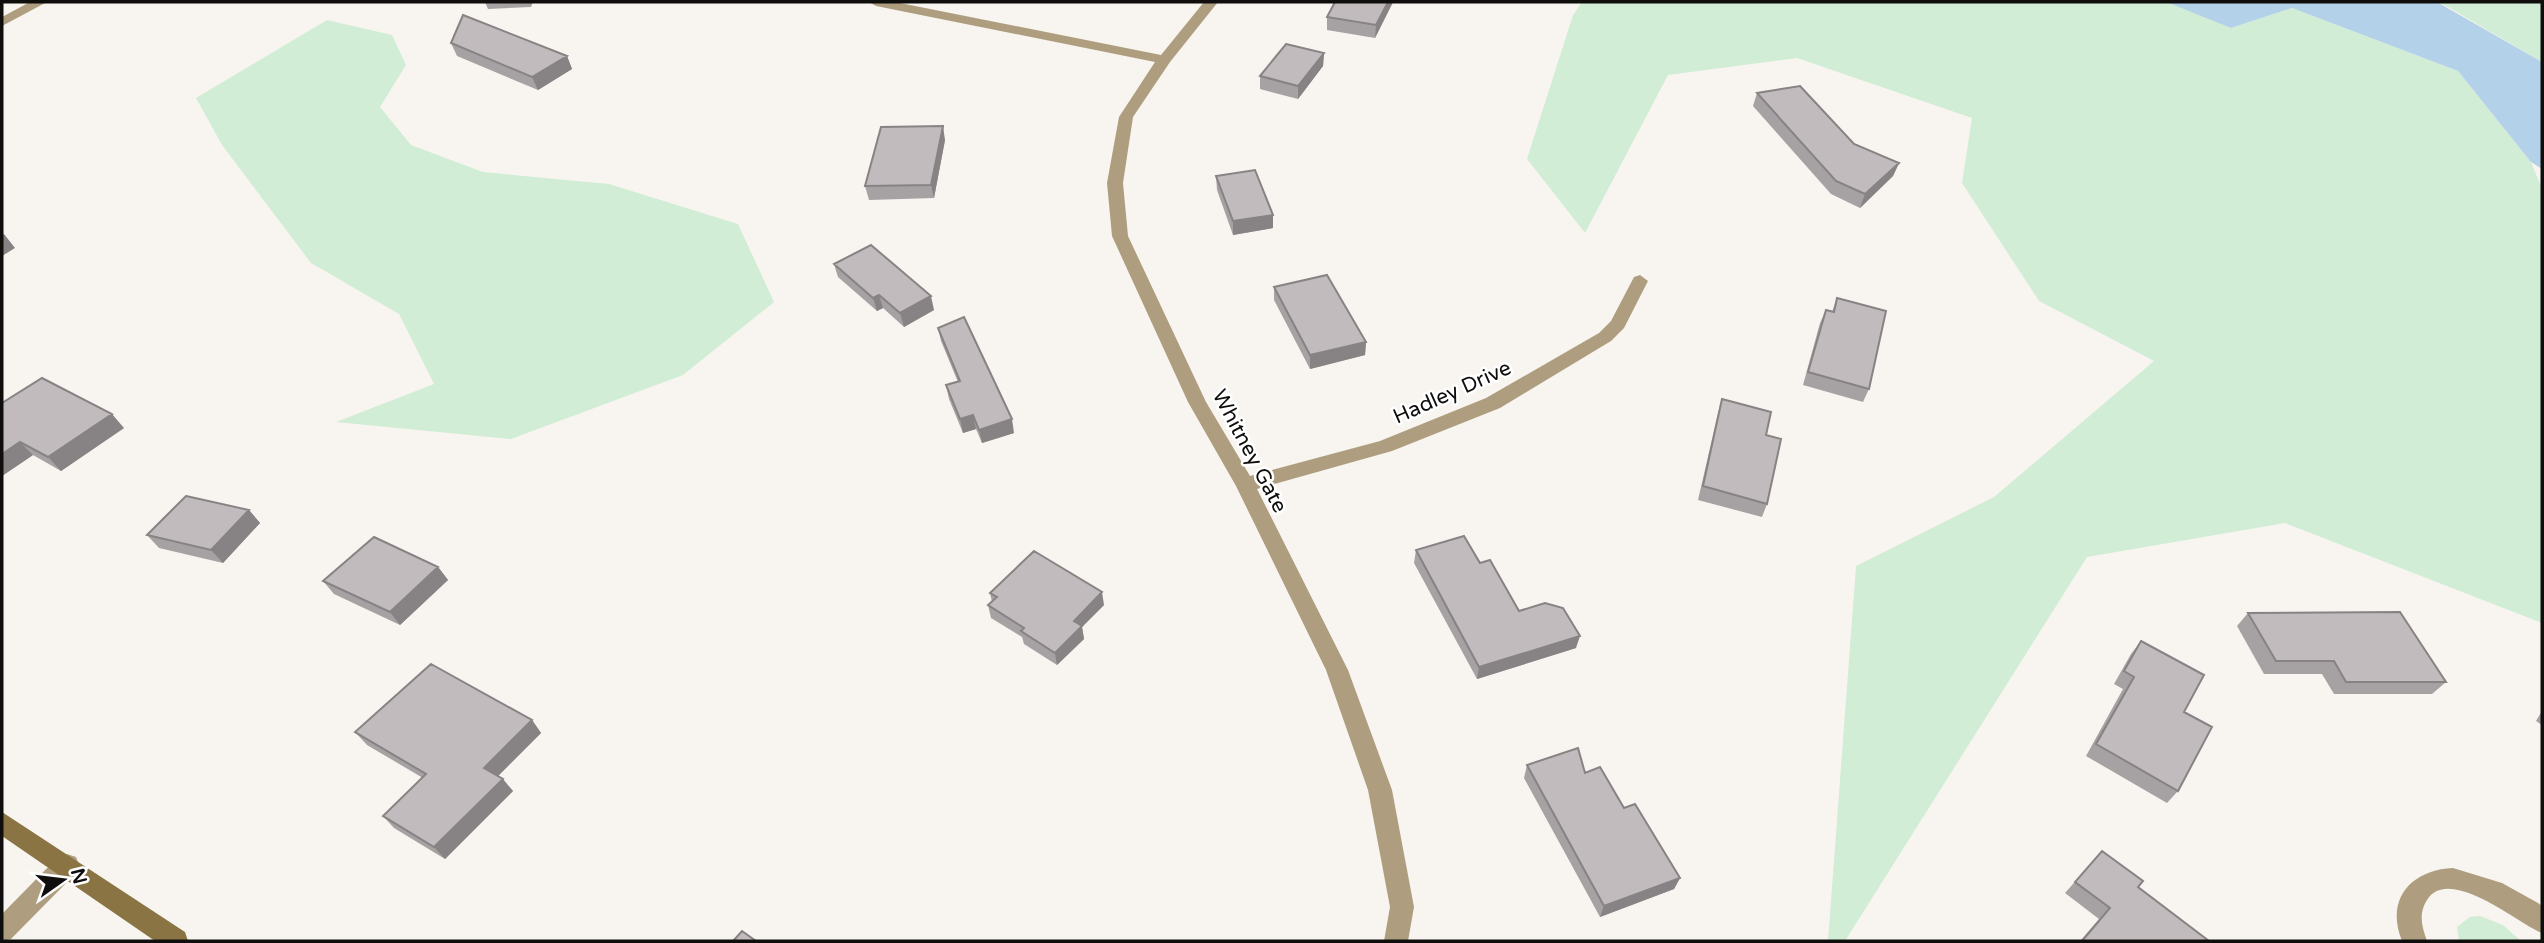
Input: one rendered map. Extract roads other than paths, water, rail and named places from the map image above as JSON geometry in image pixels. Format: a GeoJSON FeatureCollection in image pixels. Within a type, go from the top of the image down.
{"type":"FeatureCollection","features":[{"type":"Feature","properties":{"kind":"main road"},"geometry":{"type":"LineString","coordinates":[[2,823],[176,941]]}},
{"type":"Feature","properties":{"kind":"street"},"geometry":{"type":"LineString","coordinates":[[2,22],[40,2]]}},
{"type":"Feature","properties":{"kind":"street"},"geometry":{"type":"LineString","coordinates":[[876,2],[1164,60]]}},
{"type":"Feature","properties":{"kind":"street","name":"Whitney Gate"},"geometry":{"type":"LineString","coordinates":[[1211,2],[1164,60],[1126,117],[1115,183],[1120,236],[1197,402],[1245,485],[1337,670],[1380,790],[1402,908],[1396,941]]}},
{"type":"Feature","properties":{"kind":"street","name":"Hadley Drive"},"geometry":{"type":"LineString","coordinates":[[1245,485],[1385,446],[1493,403],[1605,337],[1618,324],[1640,281]]}},
{"type":"Feature","properties":{"kind":"street"},"geometry":{"type":"LineString","coordinates":[[2,931],[66,865]]}},
{"type":"Feature","properties":{"kind":"street"},"geometry":{"type":"LineString","coordinates":[[2414,941],[2407,914],[2413,897],[2427,884],[2449,879],[2475,883],[2503,893],[2542,921]]}},
{"type":"Feature","properties":{"kind":"water"},"geometry":{"type":"Polygon","coordinates":[[[2437,2],[2542,62],[2542,169],[2531,162],[2458,71],[2292,8],[2231,28],[2169,3],[2437,2]]]}}]}
